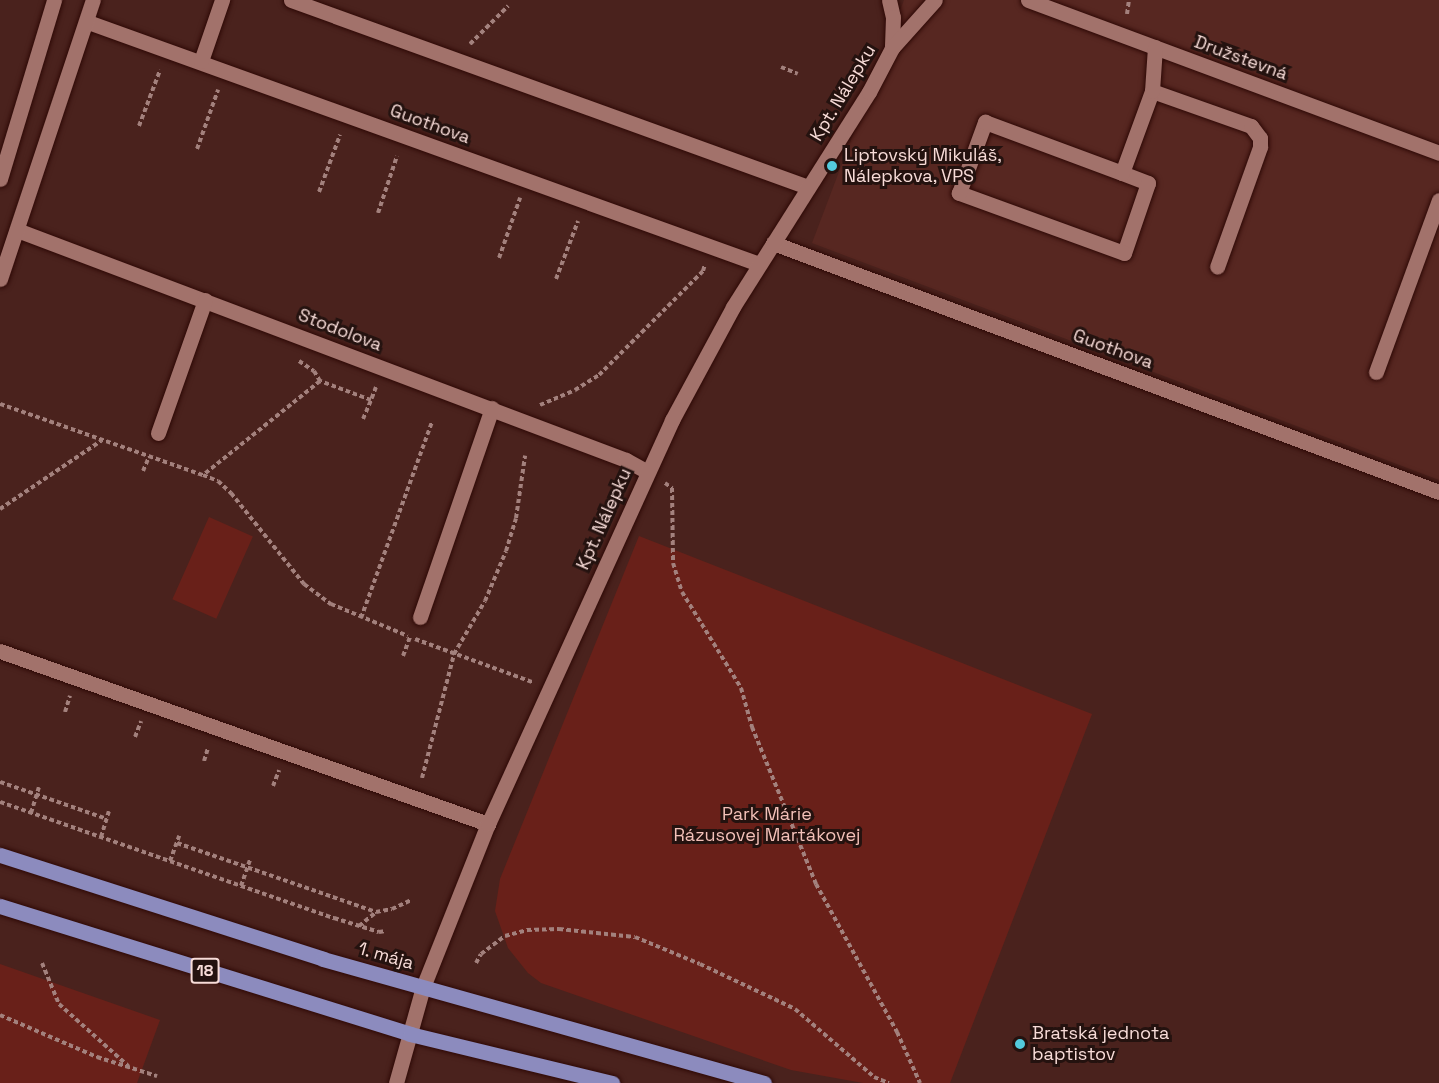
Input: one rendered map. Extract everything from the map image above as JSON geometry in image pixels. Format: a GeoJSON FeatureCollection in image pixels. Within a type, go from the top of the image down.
{"type":"FeatureCollection","features":[{"type":"Feature","properties":{"kind":"main road","name":"1. mája"},"geometry":{"type":"LineString","coordinates":[[0,855],[322,959],[764,1083]]}},
{"type":"Feature","properties":{"kind":"main road","name":"18"},"geometry":{"type":"LineString","coordinates":[[0,906],[410,1034],[612,1083]]}},
{"type":"Feature","properties":{"kind":"street"},"geometry":{"type":"LineString","coordinates":[[0,179],[54,0]]}},
{"type":"Feature","properties":{"kind":"street"},"geometry":{"type":"LineString","coordinates":[[0,279],[88,22],[93,0]]}},
{"type":"Feature","properties":{"kind":"street"},"geometry":{"type":"LineString","coordinates":[[201,61],[222,0]]}},
{"type":"Feature","properties":{"kind":"street"},"geometry":{"type":"LineString","coordinates":[[291,0],[808,187]]}},
{"type":"Feature","properties":{"kind":"street","name":"Kpt. Nálepku"},"geometry":{"type":"LineString","coordinates":[[889,0],[893,17],[892,48]]}},
{"type":"Feature","properties":{"kind":"street","name":"Kpt. Nálepku"},"geometry":{"type":"LineString","coordinates":[[396,1083],[423,987],[488,824],[646,471],[705,356],[759,264],[869,92],[892,48],[934,0]]}},
{"type":"Feature","properties":{"kind":"street","name":"Družstevná"},"geometry":{"type":"LineString","coordinates":[[1028,0],[1439,153]]}},
{"type":"Feature","properties":{"kind":"street","name":"Guothova"},"geometry":{"type":"LineString","coordinates":[[88,22],[759,264]]}},
{"type":"Feature","properties":{"kind":"street"},"geometry":{"type":"LineString","coordinates":[[1122,173],[1152,91],[1155,47]]}},
{"type":"Feature","properties":{"kind":"street"},"geometry":{"type":"LineString","coordinates":[[1152,91],[1251,126],[1260,138],[1260,147],[1217,267]]}},
{"type":"Feature","properties":{"kind":"street"},"geometry":{"type":"LineString","coordinates":[[985,122],[1122,173],[1148,183],[1124,254],[959,193],[985,122]]}},
{"type":"Feature","properties":{"kind":"street"},"geometry":{"type":"LineString","coordinates":[[1376,372],[1439,200]]}},
{"type":"Feature","properties":{"kind":"street","name":"Stodolova"},"geometry":{"type":"LineString","coordinates":[[17,230],[492,408],[626,460],[646,471]]}},
{"type":"Feature","properties":{"kind":"street","name":"Guothova"},"geometry":{"type":"LineString","coordinates":[[773,243],[1439,492]]}},
{"type":"Feature","properties":{"kind":"street"},"geometry":{"type":"LineString","coordinates":[[158,434],[205,300]]}},
{"type":"Feature","properties":{"kind":"street"},"geometry":{"type":"LineString","coordinates":[[420,617],[492,408]]}},
{"type":"Feature","properties":{"kind":"street"},"geometry":{"type":"LineString","coordinates":[[0,651],[488,824]]}},
{"type":"Feature","properties":{"kind":"path"},"geometry":{"type":"LineString","coordinates":[[455,60],[508,6]]}},
{"type":"Feature","properties":{"kind":"path"},"geometry":{"type":"LineString","coordinates":[[139,126],[168,50]]}},
{"type":"Feature","properties":{"kind":"path"},"geometry":{"type":"LineString","coordinates":[[781,67],[798,74]]}},
{"type":"Feature","properties":{"kind":"path"},"geometry":{"type":"LineString","coordinates":[[197,148],[225,70]]}},
{"type":"Feature","properties":{"kind":"path"},"geometry":{"type":"LineString","coordinates":[[319,192],[347,114]]}},
{"type":"Feature","properties":{"kind":"path"},"geometry":{"type":"LineString","coordinates":[[378,213],[404,135]]}},
{"type":"Feature","properties":{"kind":"path"},"geometry":{"type":"LineString","coordinates":[[499,258],[527,180]]}},
{"type":"Feature","properties":{"kind":"path"},"geometry":{"type":"LineString","coordinates":[[556,279],[585,201]]}},
{"type":"Feature","properties":{"kind":"path"},"geometry":{"type":"LineString","coordinates":[[516,418],[599,375],[703,271],[712,247]]}},
{"type":"Feature","properties":{"kind":"path"},"geometry":{"type":"LineString","coordinates":[[363,418],[383,367]]}},
{"type":"Feature","properties":{"kind":"path"},"geometry":{"type":"LineString","coordinates":[[202,475],[320,381],[371,400]]}},
{"type":"Feature","properties":{"kind":"path"},"geometry":{"type":"LineString","coordinates":[[0,404],[218,481],[231,493],[304,584],[331,604],[454,654],[536,683]]}},
{"type":"Feature","properties":{"kind":"path"},"geometry":{"type":"LineString","coordinates":[[361,618],[432,422]]}},
{"type":"Feature","properties":{"kind":"path"},"geometry":{"type":"LineString","coordinates":[[0,509],[102,440]]}},
{"type":"Feature","properties":{"kind":"path"},"geometry":{"type":"LineString","coordinates":[[417,799],[454,654],[485,601],[506,551],[516,518],[525,456]]}},
{"type":"Feature","properties":{"kind":"path"},"geometry":{"type":"LineString","coordinates":[[143,471],[149,458]]}},
{"type":"Feature","properties":{"kind":"path"},"geometry":{"type":"LineString","coordinates":[[646,471],[672,488],[673,563],[682,592],[741,688],[752,727],[816,884],[897,1032],[920,1083]]}},
{"type":"Feature","properties":{"kind":"path"},"geometry":{"type":"LineString","coordinates":[[403,656],[410,637]]}},
{"type":"Feature","properties":{"kind":"path"},"geometry":{"type":"LineString","coordinates":[[65,712],[71,696]]}},
{"type":"Feature","properties":{"kind":"path"},"geometry":{"type":"LineString","coordinates":[[135,737],[141,720]]}},
{"type":"Feature","properties":{"kind":"path"},"geometry":{"type":"LineString","coordinates":[[204,761],[210,744]]}},
{"type":"Feature","properties":{"kind":"path"},"geometry":{"type":"LineString","coordinates":[[0,782],[107,819]]}},
{"type":"Feature","properties":{"kind":"path"},"geometry":{"type":"LineString","coordinates":[[31,813],[39,787]]}},
{"type":"Feature","properties":{"kind":"path"},"geometry":{"type":"LineString","coordinates":[[0,802],[359,926],[379,932],[386,931]]}},
{"type":"Feature","properties":{"kind":"path"},"geometry":{"type":"LineString","coordinates":[[101,837],[109,812]]}},
{"type":"Feature","properties":{"kind":"path"},"geometry":{"type":"LineString","coordinates":[[170,861],[179,836]]}},
{"type":"Feature","properties":{"kind":"path"},"geometry":{"type":"LineString","coordinates":[[177,843],[376,912]]}},
{"type":"Feature","properties":{"kind":"path"},"geometry":{"type":"LineString","coordinates":[[241,886],[250,860]]}},
{"type":"Feature","properties":{"kind":"path"},"geometry":{"type":"LineString","coordinates":[[359,926],[376,912],[392,909],[411,900]]}},
{"type":"Feature","properties":{"kind":"path"},"geometry":{"type":"LineString","coordinates":[[476,963],[481,954],[505,936],[527,930],[559,928],[635,937],[700,964],[795,1010],[874,1077],[889,1083]]}},
{"type":"Feature","properties":{"kind":"path"},"geometry":{"type":"LineString","coordinates":[[42,963],[59,1005],[111,1053],[141,1072]]}},
{"type":"Feature","properties":{"kind":"path"},"geometry":{"type":"LineString","coordinates":[[0,1015],[96,1057],[156,1076]]}},
{"type":"Feature","properties":{"kind":"shaded area"},"geometry":{"type":"Polygon","coordinates":[[[904,0],[1439,0],[1439,480],[812,243],[904,0]]]}},
{"type":"Feature","properties":{"kind":"green space"},"geometry":{"type":"Polygon","coordinates":[[[209,517],[253,537],[216,619],[172,599],[209,517]]]}},
{"type":"Feature","properties":{"kind":"green space","name":"Park Márie Rázusovej Martákovej"},"geometry":{"type":"Polygon","coordinates":[[[639,536],[1092,714],[950,1083],[863,1083],[791,1070],[541,983],[528,973],[508,948],[495,911],[500,879],[639,536]]]}},
{"type":"Feature","properties":{"kind":"green space"},"geometry":{"type":"Polygon","coordinates":[[[0,964],[160,1020],[137,1083],[0,1083],[0,964]]]}},
{"type":"Feature","properties":{"kind":"place","name":"Liptovský Mikuláš, Nálepkova, VPS"},"geometry":{"type":"Point","coordinates":[832,166]}},
{"type":"Feature","properties":{"kind":"place","name":"Bratská jednota baptistov"},"geometry":{"type":"Point","coordinates":[1020,1044]}}]}
